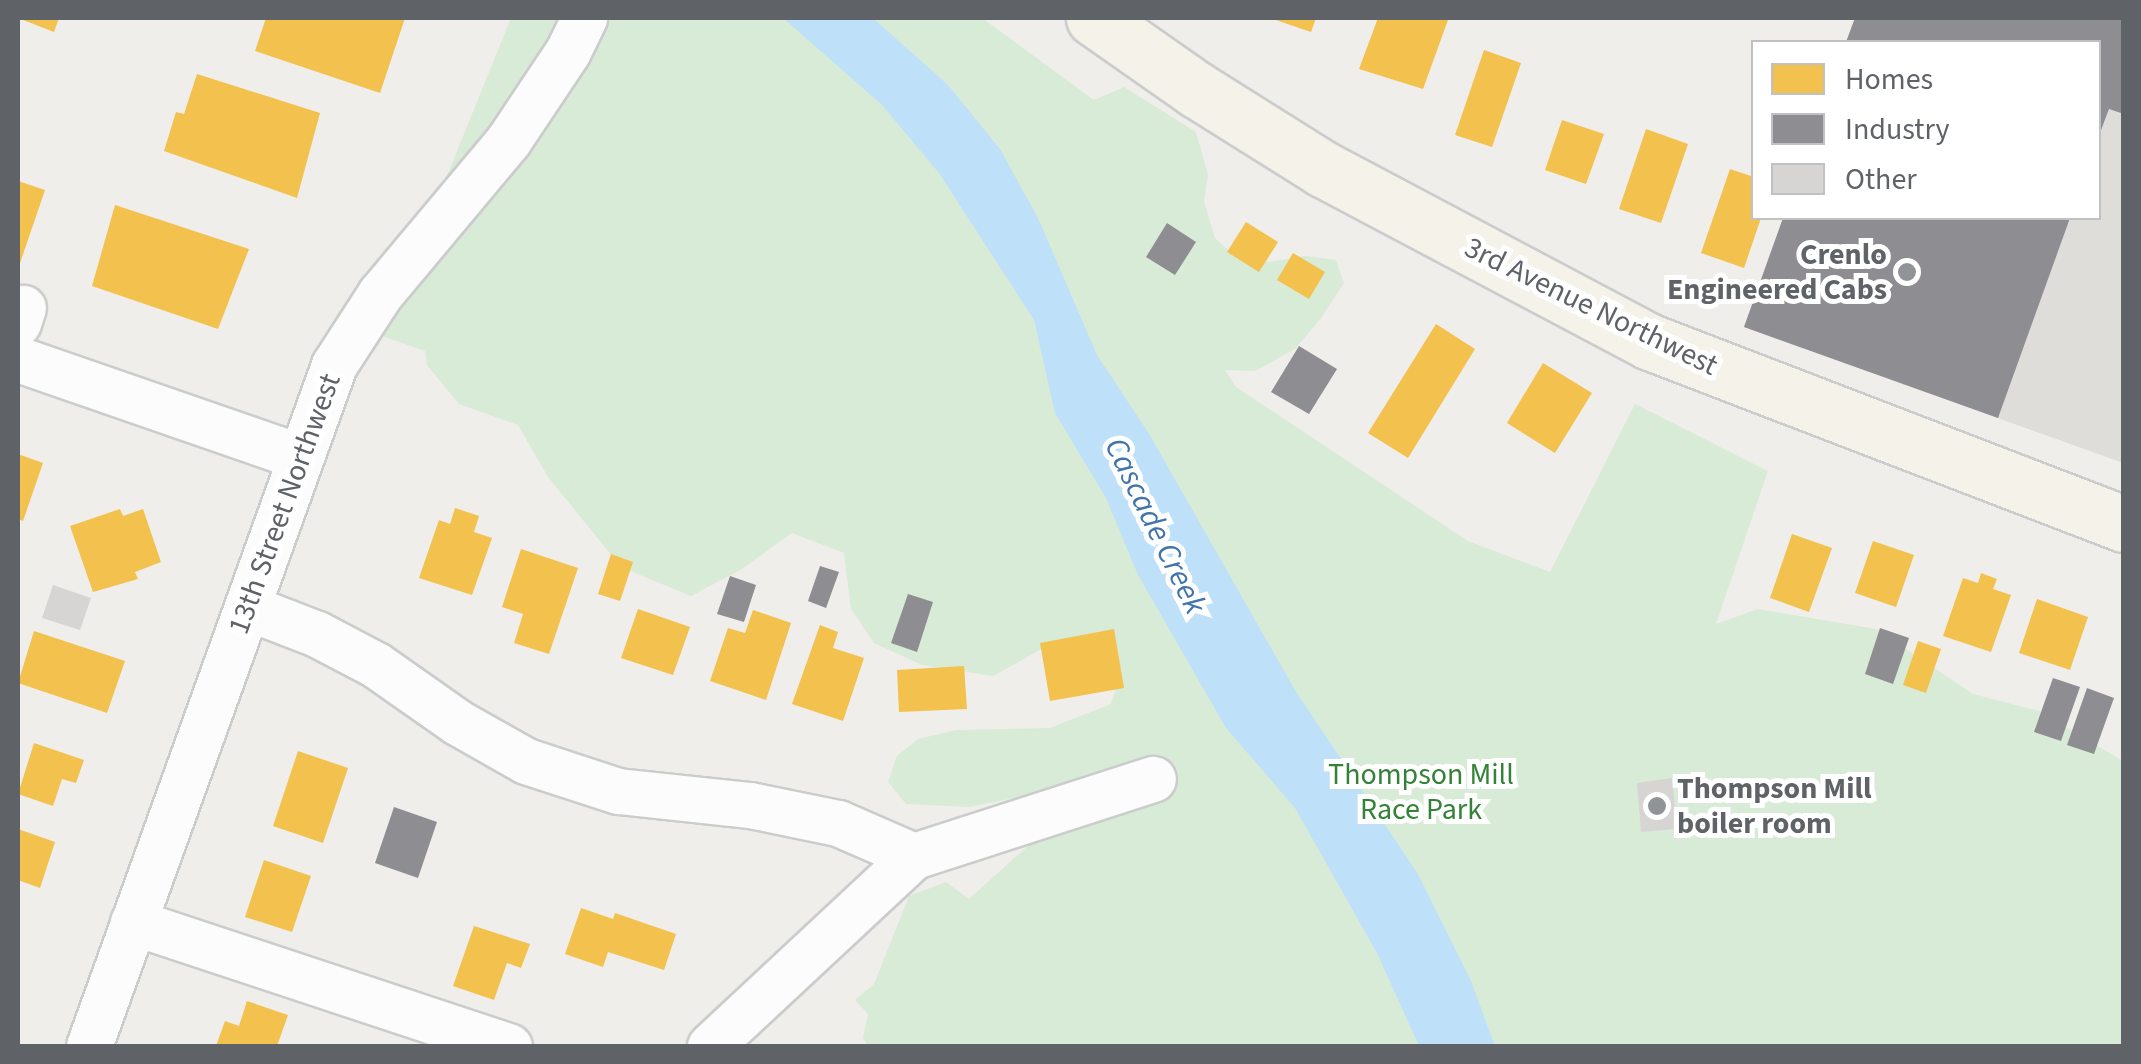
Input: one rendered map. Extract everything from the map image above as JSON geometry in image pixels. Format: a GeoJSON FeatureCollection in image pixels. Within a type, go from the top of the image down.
{"type":"FeatureCollection","features":[{"type":"Feature","properties":{"kind":"main road","name":"3rd Avenue Northwest"},"geometry":{"type":"LineString","coordinates":[[1094,18],[1197,90],[1323,169],[1650,342],[2124,524]]}},
{"type":"Feature","properties":{"kind":"street","name":"13th Street Northwest"},"geometry":{"type":"LineString","coordinates":[[89,1046],[298,456],[334,365],[380,294],[508,141],[568,50],[584,18]]}},
{"type":"Feature","properties":{"kind":"street"},"geometry":{"type":"LineString","coordinates":[[18,360],[298,456]]}},
{"type":"Feature","properties":{"kind":"street"},"geometry":{"type":"LineString","coordinates":[[247,607],[317,634],[376,665],[458,722],[526,761],[618,791],[750,805],[838,823],[914,856]]}},
{"type":"Feature","properties":{"kind":"street"},"geometry":{"type":"LineString","coordinates":[[710,1046],[914,856],[1153,779]]}},
{"type":"Feature","properties":{"kind":"street"},"geometry":{"type":"LineString","coordinates":[[134,922],[509,1046]]}},
{"type":"Feature","properties":{"kind":"shaded area"},"geometry":{"type":"Polygon","coordinates":[[[1855,18],[2123,18],[2123,463],[1744,327],[1782,220],[2101,220],[2101,40],[1847,40],[1855,18]]]}},
{"type":"Feature","properties":{"kind":"green space","name":"Thompson Mill Race Park"},"geometry":{"type":"Polygon","coordinates":[[[511,18],[982,18],[1094,100],[1124,87],[1196,132],[1208,175],[1204,202],[1215,238],[1239,260],[1269,262],[1305,256],[1336,260],[1344,283],[1321,318],[1295,349],[1255,371],[1225,370],[1236,387],[1468,541],[1550,572],[1635,404],[1768,471],[1716,624],[1758,609],[1876,629],[1973,694],[2039,711],[2123,761],[2123,1046],[868,1046],[863,1038],[868,1014],[855,1000],[874,984],[909,896],[946,882],[969,899],[1100,781],[969,807],[906,804],[888,782],[897,756],[918,739],[956,730],[1050,728],[1111,704],[1122,670],[1095,640],[1049,645],[993,676],[922,665],[874,643],[851,609],[844,553],[792,533],[742,569],[691,596],[621,567],[548,477],[518,425],[459,404],[427,365],[425,351],[382,336],[511,18]]]}},
{"type":"Feature","properties":{"kind":"water","name":"Cascade Creek"},"geometry":{"type":"Polygon","coordinates":[[[783,18],[873,18],[948,85],[1000,149],[1038,218],[1097,355],[1148,432],[1295,690],[1418,874],[1471,981],[1495,1046],[1419,1046],[1377,953],[1295,808],[1226,728],[1138,575],[1106,498],[1055,413],[1034,320],[939,173],[882,105],[783,18]]]}},
{"type":"Feature","properties":{"kind":"building: Homes"},"geometry":{"type":"Polygon","coordinates":[[[18,18],[59,18],[54,32],[18,18]]]}},
{"type":"Feature","properties":{"kind":"building: Homes"},"geometry":{"type":"Polygon","coordinates":[[[266,18],[405,18],[380,93],[255,51],[266,18]]]}},
{"type":"Feature","properties":{"kind":"building: Homes"},"geometry":{"type":"Polygon","coordinates":[[[1270,18],[1316,18],[1311,32],[1270,18]]]}},
{"type":"Feature","properties":{"kind":"building: Homes"},"geometry":{"type":"Polygon","coordinates":[[[1378,18],[1448,20],[1423,89],[1359,69],[1378,18]]]}},
{"type":"Feature","properties":{"kind":"building: Homes"},"geometry":{"type":"Polygon","coordinates":[[[1484,50],[1521,63],[1492,147],[1455,135],[1484,50]]]}},
{"type":"Feature","properties":{"kind":"building: Homes"},"geometry":{"type":"Polygon","coordinates":[[[197,74],[320,113],[297,198],[164,151],[176,112],[184,114],[197,74]]]}},
{"type":"Feature","properties":{"kind":"building: Homes"},"geometry":{"type":"Polygon","coordinates":[[[1562,120],[1604,134],[1586,184],[1545,170],[1562,120]]]}},
{"type":"Feature","properties":{"kind":"building: Homes"},"geometry":{"type":"Polygon","coordinates":[[[1646,129],[1688,144],[1661,223],[1619,209],[1646,129]]]}},
{"type":"Feature","properties":{"kind":"building: Homes"},"geometry":{"type":"Polygon","coordinates":[[[1730,169],[1751,176],[1751,220],[1760,220],[1744,268],[1701,253],[1730,169]]]}},
{"type":"Feature","properties":{"kind":"building: Homes"},"geometry":{"type":"Polygon","coordinates":[[[18,181],[45,190],[18,269],[18,181]]]}},
{"type":"Feature","properties":{"kind":"building: Homes"},"geometry":{"type":"Polygon","coordinates":[[[115,205],[249,249],[218,329],[92,286],[115,205]]]}},
{"type":"Feature","properties":{"kind":"building: Homes"},"geometry":{"type":"Polygon","coordinates":[[[1246,222],[1278,242],[1259,272],[1227,252],[1246,222]]]}},
{"type":"Feature","properties":{"kind":"building: Homes"},"geometry":{"type":"Polygon","coordinates":[[[1293,253],[1325,272],[1309,299],[1277,280],[1293,253]]]}},
{"type":"Feature","properties":{"kind":"building: Homes"},"geometry":{"type":"Polygon","coordinates":[[[1436,324],[1475,349],[1408,458],[1368,433],[1436,324]]]}},
{"type":"Feature","properties":{"kind":"building: Homes"},"geometry":{"type":"Polygon","coordinates":[[[1543,363],[1592,393],[1555,453],[1507,423],[1543,363]]]}},
{"type":"Feature","properties":{"kind":"building: Homes"},"geometry":{"type":"Polygon","coordinates":[[[18,454],[43,463],[23,521],[18,519],[18,454]]]}},
{"type":"Feature","properties":{"kind":"building: Homes"},"geometry":{"type":"Polygon","coordinates":[[[455,508],[479,516],[474,532],[492,538],[472,595],[419,578],[439,520],[450,524],[455,508]]]}},
{"type":"Feature","properties":{"kind":"building: Homes"},"geometry":{"type":"Polygon","coordinates":[[[120,509],[123,516],[143,509],[161,562],[135,572],[138,579],[93,592],[70,526],[120,509]]]}},
{"type":"Feature","properties":{"kind":"building: Homes"},"geometry":{"type":"Polygon","coordinates":[[[1792,534],[1832,548],[1809,612],[1770,598],[1792,534]]]}},
{"type":"Feature","properties":{"kind":"building: Homes"},"geometry":{"type":"Polygon","coordinates":[[[1873,541],[1914,555],[1896,607],[1855,593],[1873,541]]]}},
{"type":"Feature","properties":{"kind":"building: Homes"},"geometry":{"type":"Polygon","coordinates":[[[521,549],[578,568],[549,654],[514,643],[523,614],[502,607],[521,549]]]}},
{"type":"Feature","properties":{"kind":"building: Homes"},"geometry":{"type":"Polygon","coordinates":[[[611,554],[633,562],[620,601],[598,594],[611,554]]]}},
{"type":"Feature","properties":{"kind":"building: Homes"},"geometry":{"type":"Polygon","coordinates":[[[1981,573],[1997,579],[1993,589],[2011,595],[1991,652],[1943,636],[1963,578],[1978,583],[1981,573]]]}},
{"type":"Feature","properties":{"kind":"building: Homes"},"geometry":{"type":"Polygon","coordinates":[[[2037,599],[2088,617],[2070,670],[2019,653],[2037,599]]]}},
{"type":"Feature","properties":{"kind":"building: Homes"},"geometry":{"type":"Polygon","coordinates":[[[638,609],[690,627],[673,675],[621,658],[638,609]]]}},
{"type":"Feature","properties":{"kind":"building: Homes"},"geometry":{"type":"Polygon","coordinates":[[[753,610],[791,623],[766,700],[710,681],[728,628],[745,633],[753,610]]]}},
{"type":"Feature","properties":{"kind":"building: Homes"},"geometry":{"type":"Polygon","coordinates":[[[820,625],[838,632],[833,648],[864,658],[843,721],[792,704],[820,625]]]}},
{"type":"Feature","properties":{"kind":"building: Homes"},"geometry":{"type":"Polygon","coordinates":[[[1114,629],[1124,688],[1050,701],[1040,643],[1114,629]]]}},
{"type":"Feature","properties":{"kind":"building: Homes"},"geometry":{"type":"Polygon","coordinates":[[[34,631],[125,661],[107,713],[18,683],[34,631]]]}},
{"type":"Feature","properties":{"kind":"building: Homes"},"geometry":{"type":"Polygon","coordinates":[[[1918,641],[1941,649],[1926,693],[1903,685],[1918,641]]]}},
{"type":"Feature","properties":{"kind":"building: Homes"},"geometry":{"type":"Polygon","coordinates":[[[964,666],[967,709],[899,712],[897,670],[964,666]]]}},
{"type":"Feature","properties":{"kind":"building: Homes"},"geometry":{"type":"Polygon","coordinates":[[[34,743],[84,760],[76,783],[62,779],[53,806],[18,794],[34,743]]]}},
{"type":"Feature","properties":{"kind":"building: Homes"},"geometry":{"type":"Polygon","coordinates":[[[298,751],[348,768],[323,843],[273,826],[298,751]]]}},
{"type":"Feature","properties":{"kind":"building: Homes"},"geometry":{"type":"Polygon","coordinates":[[[18,829],[55,842],[40,888],[18,880],[18,829]]]}},
{"type":"Feature","properties":{"kind":"building: Homes"},"geometry":{"type":"Polygon","coordinates":[[[264,860],[311,876],[292,932],[245,917],[264,860]]]}},
{"type":"Feature","properties":{"kind":"building: Homes"},"geometry":{"type":"Polygon","coordinates":[[[581,908],[613,919],[615,913],[676,934],[664,970],[608,952],[603,967],[565,954],[581,908]]]}},
{"type":"Feature","properties":{"kind":"building: Homes"},"geometry":{"type":"Polygon","coordinates":[[[474,926],[530,944],[521,968],[507,963],[494,1000],[453,986],[474,926]]]}},
{"type":"Feature","properties":{"kind":"building: Homes"},"geometry":{"type":"Polygon","coordinates":[[[247,1001],[288,1015],[277,1046],[216,1046],[225,1021],[239,1026],[247,1001]]]}},
{"type":"Feature","properties":{"kind":"building: Industry"},"geometry":{"type":"Polygon","coordinates":[[[1855,18],[2124,18],[2124,114],[2109,109],[2101,130],[2101,40],[1847,40],[1855,18]]]}},
{"type":"Feature","properties":{"kind":"building: Industry","name":"Crenlo Engineered Cabs"},"geometry":{"type":"Polygon","coordinates":[[[1782,220],[2069,220],[1998,418],[1744,327],[1782,220]]]}},
{"type":"Feature","properties":{"kind":"building: Industry"},"geometry":{"type":"Polygon","coordinates":[[[1167,223],[1196,242],[1175,275],[1146,257],[1167,223]]]}},
{"type":"Feature","properties":{"kind":"building: Industry"},"geometry":{"type":"Polygon","coordinates":[[[1299,346],[1337,369],[1309,414],[1271,392],[1299,346]]]}},
{"type":"Feature","properties":{"kind":"building: Industry"},"geometry":{"type":"Polygon","coordinates":[[[820,566],[839,572],[826,608],[808,601],[820,566]]]}},
{"type":"Feature","properties":{"kind":"building: Industry"},"geometry":{"type":"Polygon","coordinates":[[[730,576],[756,585],[744,622],[717,614],[730,576]]]}},
{"type":"Feature","properties":{"kind":"building: Industry"},"geometry":{"type":"Polygon","coordinates":[[[908,594],[933,602],[917,652],[891,643],[908,594]]]}},
{"type":"Feature","properties":{"kind":"building: Industry"},"geometry":{"type":"Polygon","coordinates":[[[1880,628],[1909,638],[1893,684],[1865,674],[1880,628]]]}},
{"type":"Feature","properties":{"kind":"building: Industry"},"geometry":{"type":"Polygon","coordinates":[[[2053,678],[2080,687],[2061,741],[2034,732],[2053,678]]]}},
{"type":"Feature","properties":{"kind":"building: Industry"},"geometry":{"type":"Polygon","coordinates":[[[2087,688],[2114,698],[2094,754],[2067,745],[2087,688]]]}},
{"type":"Feature","properties":{"kind":"building: Industry"},"geometry":{"type":"Polygon","coordinates":[[[394,807],[437,822],[418,878],[375,863],[394,807]]]}},
{"type":"Feature","properties":{"kind":"building: Other"},"geometry":{"type":"Polygon","coordinates":[[[53,585],[91,598],[80,630],[42,618],[53,585]]]}},
{"type":"Feature","properties":{"kind":"building: Other","name":"Thompson Mill boiler room"},"geometry":{"type":"Polygon","coordinates":[[[1672,778],[1677,829],[1641,832],[1637,783],[1672,778]]]}},
{"type":"Feature","properties":{"kind":"place","name":"Crenlo Engineered Cabs"},"geometry":{"type":"Point","coordinates":[1907,272]}},
{"type":"Feature","properties":{"kind":"place","name":"Thompson Mill boiler room"},"geometry":{"type":"Point","coordinates":[1657,806]}}]}
